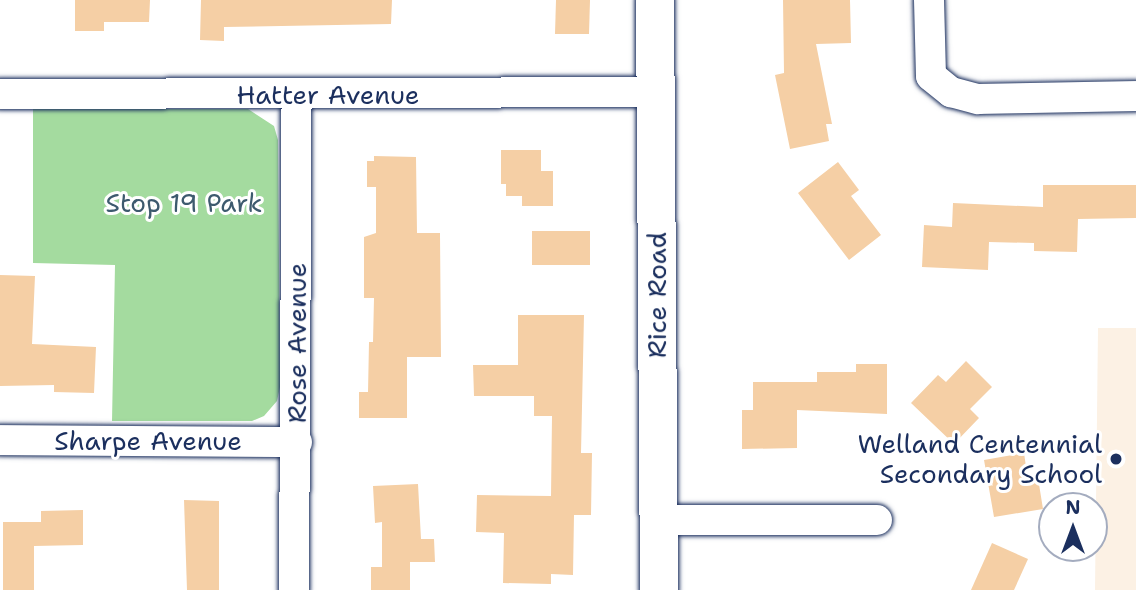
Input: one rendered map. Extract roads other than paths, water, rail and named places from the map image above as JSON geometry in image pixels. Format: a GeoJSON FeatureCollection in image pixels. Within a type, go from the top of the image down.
{"type":"FeatureCollection","features":[{"type":"Feature","properties":{"kind":"main road","name":"Rice Road"},"geometry":{"type":"LineString","coordinates":[[655,0],[659,590]]}},
{"type":"Feature","properties":{"kind":"street"},"geometry":{"type":"LineString","coordinates":[[929,0],[931,76],[951,92],[978,99],[1136,96]]}},
{"type":"Feature","properties":{"kind":"street","name":"Hatter Avenue"},"geometry":{"type":"LineString","coordinates":[[0,94],[656,92]]}},
{"type":"Feature","properties":{"kind":"street","name":"Rose Avenue"},"geometry":{"type":"LineString","coordinates":[[294,590],[297,442],[297,95]]}},
{"type":"Feature","properties":{"kind":"street","name":"Sharpe Avenue"},"geometry":{"type":"LineString","coordinates":[[0,440],[297,442]]}},
{"type":"Feature","properties":{"kind":"street"},"geometry":{"type":"LineString","coordinates":[[658,520],[877,520]]}},
{"type":"Feature","properties":{"kind":"place","name":"Welland Centennial Secondary School"},"geometry":{"type":"Point","coordinates":[1116,459]}},
{"type":"Feature","properties":{"kind":"park label","name":"Stop 19 Park"},"geometry":{"type":"Point","coordinates":[184,203]}}]}
